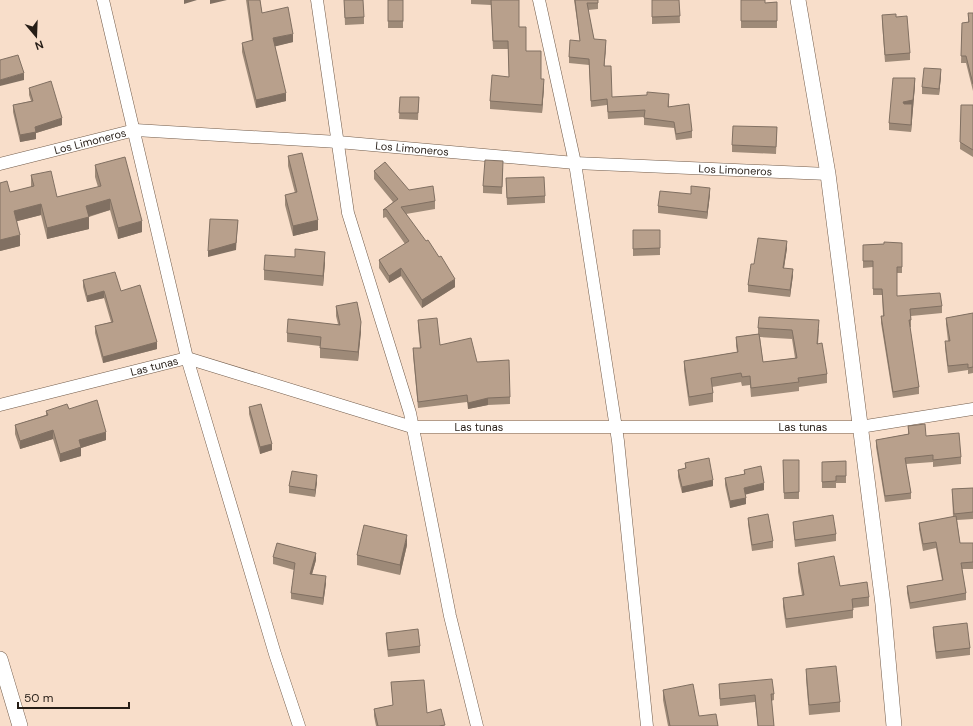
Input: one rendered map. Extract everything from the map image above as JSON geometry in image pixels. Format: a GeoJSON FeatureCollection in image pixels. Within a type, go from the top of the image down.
{"type":"FeatureCollection","features":[{"type":"Feature","properties":{"kind":"street"},"geometry":{"type":"LineString","coordinates":[[103,0],[135,130],[187,358],[275,654],[299,726]]}},
{"type":"Feature","properties":{"kind":"street"},"geometry":{"type":"LineString","coordinates":[[317,0],[348,213],[410,413],[450,616],[477,726]]}},
{"type":"Feature","properties":{"kind":"street"},"geometry":{"type":"LineString","coordinates":[[539,0],[575,162],[616,426],[647,726]]}},
{"type":"Feature","properties":{"kind":"street"},"geometry":{"type":"LineString","coordinates":[[798,0],[828,174],[883,604],[894,726]]}},
{"type":"Feature","properties":{"kind":"street","name":"Los Limoneros"},"geometry":{"type":"LineString","coordinates":[[0,164],[135,130],[338,142],[575,162],[828,174]]}},
{"type":"Feature","properties":{"kind":"street","name":"Las tunas"},"geometry":{"type":"LineString","coordinates":[[0,405],[187,358],[412,427],[860,427],[973,409]]}},
{"type":"Feature","properties":{"kind":"street"},"geometry":{"type":"LineString","coordinates":[[0,659],[5,691],[20,726]]}},
{"type":"Feature","properties":{"kind":"building"},"geometry":{"type":"Polygon","coordinates":[[[248,0],[260,0],[262,13],[288,7],[293,34],[273,38],[286,93],[256,100],[242,43],[253,40],[248,0]]]}},
{"type":"Feature","properties":{"kind":"building"},"geometry":{"type":"Polygon","coordinates":[[[344,0],[363,0],[364,17],[345,18],[344,0]]]}},
{"type":"Feature","properties":{"kind":"building"},"geometry":{"type":"Polygon","coordinates":[[[388,0],[403,0],[403,21],[388,21],[388,0]]]}},
{"type":"Feature","properties":{"kind":"building"},"geometry":{"type":"Polygon","coordinates":[[[491,0],[519,0],[519,27],[526,27],[526,51],[541,51],[541,79],[544,79],[542,105],[490,101],[492,75],[509,77],[508,41],[493,41],[491,0]]]}},
{"type":"Feature","properties":{"kind":"building"},"geometry":{"type":"Polygon","coordinates":[[[575,0],[598,0],[598,3],[587,3],[594,39],[606,40],[604,66],[611,66],[612,97],[647,95],[647,92],[669,94],[668,107],[689,104],[692,131],[676,134],[674,122],[644,118],[645,110],[608,112],[607,99],[591,101],[589,59],[569,57],[570,40],[580,41],[575,0]]]}},
{"type":"Feature","properties":{"kind":"building"},"geometry":{"type":"Polygon","coordinates":[[[652,0],[679,0],[680,16],[652,17],[652,0]]]}},
{"type":"Feature","properties":{"kind":"building"},"geometry":{"type":"Polygon","coordinates":[[[741,0],[765,0],[765,3],[777,2],[777,21],[741,21],[741,0]]]}},
{"type":"Feature","properties":{"kind":"building"},"geometry":{"type":"Polygon","coordinates":[[[968,13],[973,13],[973,84],[966,56],[961,56],[962,23],[969,22],[968,13]]]}},
{"type":"Feature","properties":{"kind":"building"},"geometry":{"type":"Polygon","coordinates":[[[896,14],[896,17],[907,16],[910,53],[885,55],[882,15],[896,14]]]}},
{"type":"Feature","properties":{"kind":"building"},"geometry":{"type":"Polygon","coordinates":[[[18,55],[24,73],[0,80],[0,60],[18,55]]]}},
{"type":"Feature","properties":{"kind":"building"},"geometry":{"type":"Polygon","coordinates":[[[924,68],[941,69],[939,89],[922,87],[924,68]]]}},
{"type":"Feature","properties":{"kind":"building"},"geometry":{"type":"Polygon","coordinates":[[[893,78],[915,78],[913,100],[903,102],[904,104],[912,104],[911,125],[889,123],[893,78]]]}},
{"type":"Feature","properties":{"kind":"building"},"geometry":{"type":"Polygon","coordinates":[[[51,81],[62,118],[35,127],[36,132],[20,135],[13,105],[33,101],[29,88],[51,81]]]}},
{"type":"Feature","properties":{"kind":"building"},"geometry":{"type":"Polygon","coordinates":[[[400,97],[419,97],[418,113],[399,113],[400,97]]]}},
{"type":"Feature","properties":{"kind":"building"},"geometry":{"type":"Polygon","coordinates":[[[961,105],[973,105],[973,150],[960,142],[961,105]]]}},
{"type":"Feature","properties":{"kind":"building"},"geometry":{"type":"Polygon","coordinates":[[[733,126],[777,127],[776,147],[732,145],[733,126]]]}},
{"type":"Feature","properties":{"kind":"building"},"geometry":{"type":"Polygon","coordinates":[[[302,153],[318,220],[293,226],[285,195],[297,192],[288,156],[302,153]]]}},
{"type":"Feature","properties":{"kind":"building"},"geometry":{"type":"Polygon","coordinates":[[[125,157],[142,221],[118,228],[110,199],[86,206],[89,217],[47,228],[41,204],[14,211],[20,235],[0,240],[0,183],[7,181],[10,192],[34,186],[31,175],[51,171],[57,197],[101,186],[95,165],[125,157]]]}},
{"type":"Feature","properties":{"kind":"building"},"geometry":{"type":"Polygon","coordinates":[[[485,160],[503,161],[502,187],[483,186],[485,160]]]}},
{"type":"Feature","properties":{"kind":"building"},"geometry":{"type":"Polygon","coordinates":[[[385,162],[409,190],[433,186],[435,201],[401,207],[426,241],[428,240],[439,257],[441,256],[455,279],[422,300],[401,268],[389,276],[379,260],[409,241],[386,209],[383,210],[398,199],[374,171],[385,162]]]}},
{"type":"Feature","properties":{"kind":"building"},"geometry":{"type":"Polygon","coordinates":[[[544,177],[545,196],[507,198],[506,178],[544,177]]]}},
{"type":"Feature","properties":{"kind":"building"},"geometry":{"type":"Polygon","coordinates":[[[691,186],[710,188],[707,212],[658,206],[660,191],[691,194],[691,186]]]}},
{"type":"Feature","properties":{"kind":"building"},"geometry":{"type":"Polygon","coordinates":[[[210,219],[238,220],[236,243],[208,251],[210,219]]]}},
{"type":"Feature","properties":{"kind":"building"},"geometry":{"type":"Polygon","coordinates":[[[633,230],[660,230],[660,248],[633,249],[633,230]]]}},
{"type":"Feature","properties":{"kind":"building"},"geometry":{"type":"Polygon","coordinates":[[[758,238],[787,241],[783,268],[793,269],[790,290],[748,285],[751,264],[754,264],[758,238]]]}},
{"type":"Feature","properties":{"kind":"building"},"geometry":{"type":"Polygon","coordinates":[[[884,242],[902,243],[902,267],[897,267],[897,296],[940,293],[942,306],[910,309],[911,320],[909,320],[919,387],[893,392],[881,316],[884,316],[882,289],[873,289],[873,261],[863,261],[863,245],[884,244],[884,242]]]}},
{"type":"Feature","properties":{"kind":"building"},"geometry":{"type":"Polygon","coordinates":[[[295,249],[325,252],[323,276],[264,270],[265,255],[295,257],[295,249]]]}},
{"type":"Feature","properties":{"kind":"building"},"geometry":{"type":"Polygon","coordinates":[[[115,272],[121,291],[140,285],[157,342],[103,357],[95,326],[113,322],[104,291],[87,296],[83,280],[115,272]]]}},
{"type":"Feature","properties":{"kind":"building"},"geometry":{"type":"Polygon","coordinates":[[[357,302],[361,322],[358,352],[320,348],[321,337],[287,333],[288,319],[340,325],[336,306],[357,302]]]}},
{"type":"Feature","properties":{"kind":"building"},"geometry":{"type":"Polygon","coordinates":[[[973,313],[973,367],[968,368],[968,364],[948,366],[945,341],[950,341],[946,318],[973,313]]]}},
{"type":"Feature","properties":{"kind":"building"},"geometry":{"type":"Polygon","coordinates":[[[759,317],[819,320],[817,344],[822,343],[827,374],[798,378],[799,382],[751,388],[750,376],[742,377],[741,373],[711,378],[713,393],[689,397],[684,361],[738,352],[736,337],[759,334],[763,362],[797,358],[792,330],[758,328],[759,317]]]}},
{"type":"Feature","properties":{"kind":"building"},"geometry":{"type":"Polygon","coordinates":[[[437,318],[440,345],[471,338],[477,362],[509,360],[510,397],[488,398],[468,403],[467,395],[418,402],[413,348],[421,348],[418,320],[437,318]]]}},
{"type":"Feature","properties":{"kind":"building"},"geometry":{"type":"Polygon","coordinates":[[[97,400],[106,432],[79,440],[81,447],[60,454],[53,430],[20,441],[15,425],[48,415],[46,411],[67,404],[69,409],[97,400]]]}},
{"type":"Feature","properties":{"kind":"building"},"geometry":{"type":"Polygon","coordinates":[[[261,404],[272,444],[260,447],[249,407],[261,404]]]}},
{"type":"Feature","properties":{"kind":"building"},"geometry":{"type":"Polygon","coordinates":[[[925,424],[926,436],[959,433],[961,457],[933,460],[933,455],[905,458],[911,493],[885,496],[876,440],[909,434],[908,426],[925,424]]]}},
{"type":"Feature","properties":{"kind":"building"},"geometry":{"type":"Polygon","coordinates":[[[709,458],[713,480],[682,487],[678,470],[686,468],[685,463],[709,458]]]}},
{"type":"Feature","properties":{"kind":"building"},"geometry":{"type":"Polygon","coordinates":[[[783,460],[799,460],[799,492],[784,493],[783,460]]]}},
{"type":"Feature","properties":{"kind":"building"},"geometry":{"type":"Polygon","coordinates":[[[846,461],[846,476],[836,476],[836,481],[822,482],[822,462],[846,461]]]}},
{"type":"Feature","properties":{"kind":"building"},"geometry":{"type":"Polygon","coordinates":[[[761,466],[764,483],[744,488],[746,498],[730,501],[725,478],[745,474],[744,470],[761,466]]]}},
{"type":"Feature","properties":{"kind":"building"},"geometry":{"type":"Polygon","coordinates":[[[292,471],[317,475],[315,490],[289,486],[292,471]]]}},
{"type":"Feature","properties":{"kind":"building"},"geometry":{"type":"Polygon","coordinates":[[[973,488],[973,512],[954,514],[952,489],[973,488]]]}},
{"type":"Feature","properties":{"kind":"building"},"geometry":{"type":"Polygon","coordinates":[[[768,514],[773,541],[752,545],[748,518],[768,514]]]}},
{"type":"Feature","properties":{"kind":"building"},"geometry":{"type":"Polygon","coordinates":[[[833,515],[836,534],[795,540],[793,522],[833,515]]]}},
{"type":"Feature","properties":{"kind":"building"},"geometry":{"type":"Polygon","coordinates":[[[956,516],[960,543],[973,543],[973,562],[961,563],[966,593],[910,603],[907,586],[943,580],[936,542],[923,544],[919,523],[956,516]]]}},
{"type":"Feature","properties":{"kind":"building"},"geometry":{"type":"Polygon","coordinates":[[[364,525],[407,535],[400,565],[357,555],[364,525]]]}},
{"type":"Feature","properties":{"kind":"building"},"geometry":{"type":"Polygon","coordinates":[[[277,543],[316,553],[310,574],[326,576],[323,598],[291,593],[295,563],[273,557],[277,543]]]}},
{"type":"Feature","properties":{"kind":"building"},"geometry":{"type":"Polygon","coordinates":[[[834,556],[840,586],[867,582],[869,597],[852,599],[853,610],[786,619],[783,598],[804,595],[798,563],[834,556]]]}},
{"type":"Feature","properties":{"kind":"building"},"geometry":{"type":"Polygon","coordinates":[[[967,623],[970,648],[936,652],[933,627],[967,623]]]}},
{"type":"Feature","properties":{"kind":"building"},"geometry":{"type":"Polygon","coordinates":[[[418,629],[420,646],[388,650],[386,633],[418,629]]]}},
{"type":"Feature","properties":{"kind":"building"},"geometry":{"type":"Polygon","coordinates":[[[836,666],[840,702],[809,705],[806,669],[836,666]]]}},
{"type":"Feature","properties":{"kind":"building"},"geometry":{"type":"Polygon","coordinates":[[[772,679],[774,694],[771,694],[774,726],[758,726],[755,695],[720,699],[719,684],[772,679]]]}},
{"type":"Feature","properties":{"kind":"building"},"geometry":{"type":"Polygon","coordinates":[[[424,680],[427,713],[441,709],[445,725],[378,726],[374,709],[393,705],[391,682],[424,680]]]}},
{"type":"Feature","properties":{"kind":"building"},"geometry":{"type":"Polygon","coordinates":[[[693,684],[699,716],[716,714],[718,726],[670,726],[663,690],[693,684]]]}}]}
